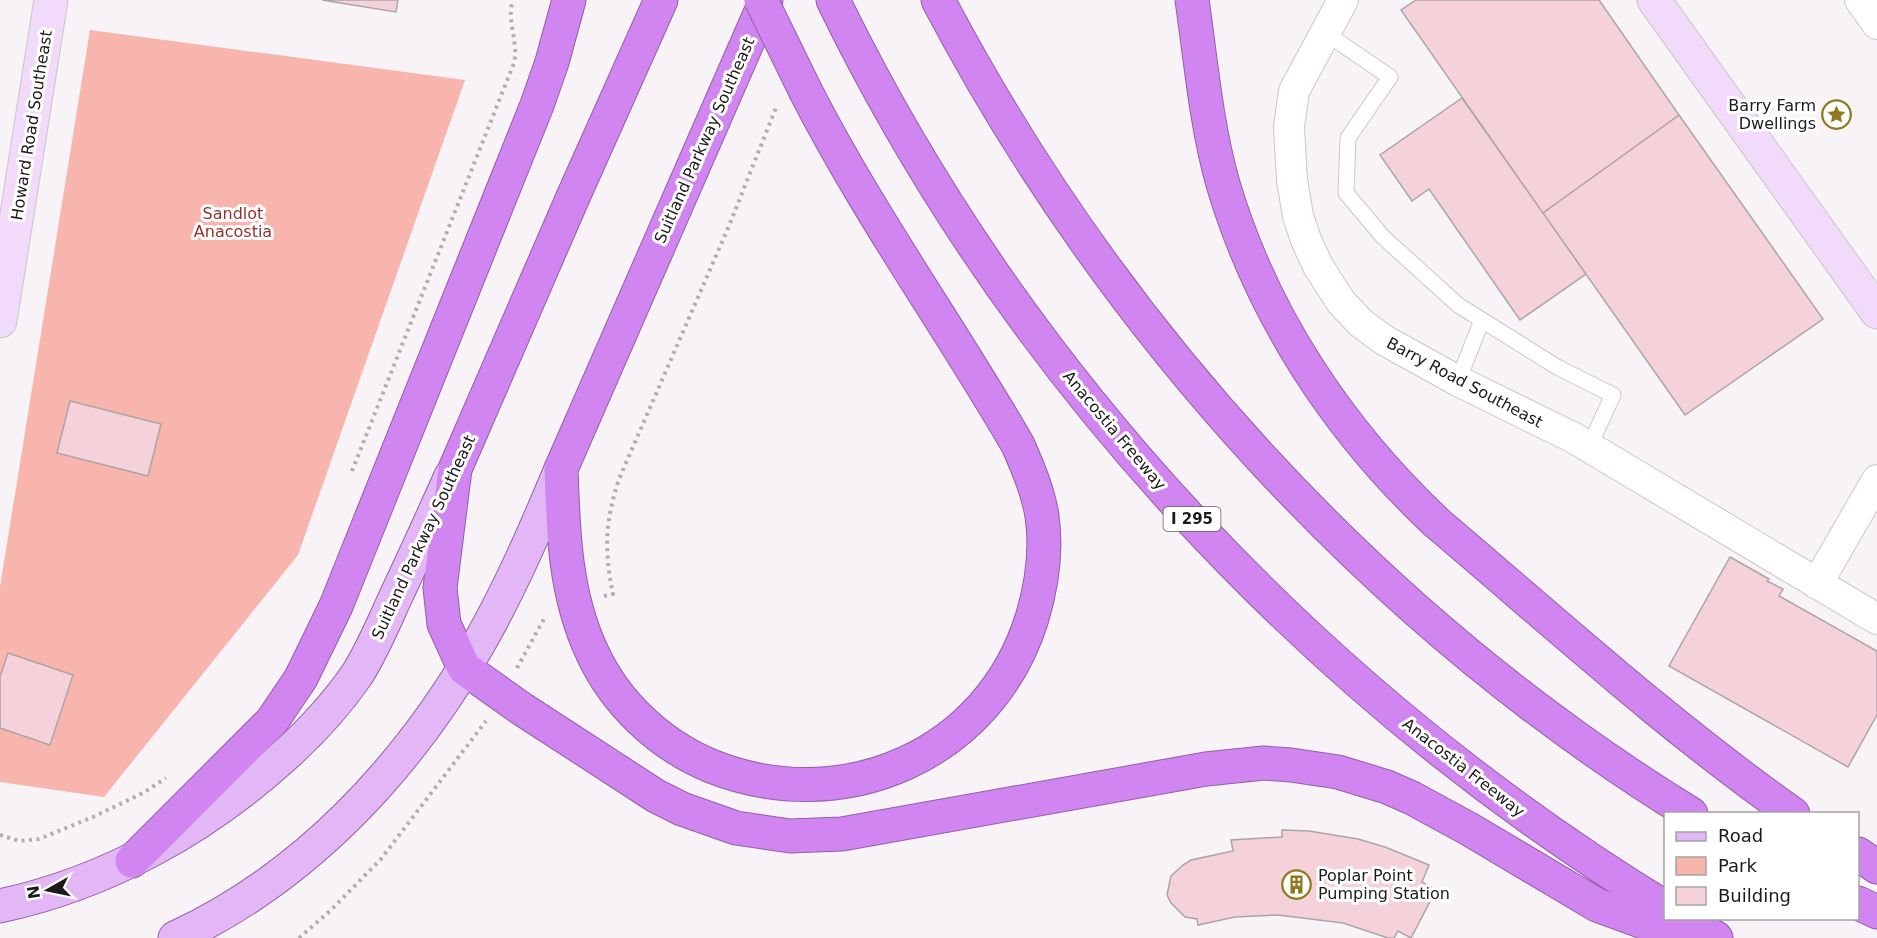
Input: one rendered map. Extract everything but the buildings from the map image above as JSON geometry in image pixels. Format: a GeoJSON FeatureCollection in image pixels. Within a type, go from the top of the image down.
{"type":"FeatureCollection","features":[{"type":"Feature","properties":{"kind":"highway","name":"Suitland Parkway Southeast"},"geometry":{"type":"LineString","coordinates":[[454,469],[662,0]]}},
{"type":"Feature","properties":{"kind":"highway"},"geometry":{"type":"LineString","coordinates":[[561,469],[567,562],[575,604],[592,653],[603,674],[634,713],[675,748],[725,772],[778,783],[806,785],[857,780],[907,763],[930,751],[976,715],[1012,666],[1026,638],[1041,586],[1044,561],[1042,516],[1030,471],[1004,420],[850,173],[792,96],[761,0]]}},
{"type":"Feature","properties":{"kind":"highway","name":"Suitland Parkway Southeast"},"geometry":{"type":"LineString","coordinates":[[561,469],[766,0]]}},
{"type":"Feature","properties":{"kind":"highway"},"geometry":{"type":"LineString","coordinates":[[938,0],[1023,149],[1093,253],[1162,344],[1267,464],[1355,553],[1458,644],[1530,703],[1613,763],[1689,812]]}},
{"type":"Feature","properties":{"kind":"highway"},"geometry":{"type":"LineString","coordinates":[[1192,0],[1211,129],[1223,183],[1233,213],[1278,316],[1302,360],[1347,426],[1406,493],[1437,523],[1659,712],[1792,812]]}},
{"type":"Feature","properties":{"kind":"highway"},"geometry":{"type":"LineString","coordinates":[[132,861],[272,721],[302,678],[336,606],[533,114],[552,62],[567,8]]}},
{"type":"Feature","properties":{"kind":"highway","name":"Anacostia Freeway"},"geometry":{"type":"LineString","coordinates":[[837,8],[868,68],[930,175],[1000,282],[1098,412],[1213,542],[1296,625],[1382,702],[1519,810],[1615,877],[1664,907]]}},
{"type":"Feature","properties":{"kind":"highway"},"geometry":{"type":"LineString","coordinates":[[454,469],[440,588],[441,609],[448,637],[464,668],[522,709],[656,796],[700,816],[736,828],[790,836],[842,834],[1206,769],[1264,764],[1314,768],[1360,778],[1412,798],[1501,847],[1596,905],[1687,938]]}},
{"type":"Feature","properties":{"kind":"highway"},"geometry":{"type":"LineString","coordinates":[[1859,855],[1877,867]]}},
{"type":"Feature","properties":{"kind":"highway"},"geometry":{"type":"LineString","coordinates":[[1859,904],[1877,912]]}},
{"type":"Feature","properties":{"kind":"highway"},"geometry":{"type":"LineString","coordinates":[[1686,920],[1716,938]]}},
{"type":"Feature","properties":{"kind":"main road","name":"Howard Road Southeast"},"geometry":{"type":"LineString","coordinates":[[0,321],[3,286],[51,0]]}},
{"type":"Feature","properties":{"kind":"main road"},"geometry":{"type":"LineString","coordinates":[[1654,0],[1877,312]]}},
{"type":"Feature","properties":{"kind":"main road","name":"Suitland Parkway Southeast"},"geometry":{"type":"LineString","coordinates":[[5,900],[73,885],[132,861],[191,828],[235,798],[299,742],[340,697],[358,673],[375,642],[454,469]]}},
{"type":"Feature","properties":{"kind":"main road","name":"Suitland Parkway Southeast"},"geometry":{"type":"LineString","coordinates":[[175,938],[252,895],[315,848],[380,782],[406,751],[464,668],[514,574],[561,469]]}},
{"type":"Feature","properties":{"kind":"street","name":"Barry Road Southeast"},"geometry":{"type":"LineString","coordinates":[[1342,0],[1293,90],[1290,113],[1292,180],[1298,216],[1318,266],[1333,291],[1361,323],[1384,340],[1458,381],[1589,447],[1877,619]]}},
{"type":"Feature","properties":{"kind":"street"},"geometry":{"type":"LineString","coordinates":[[1860,0],[1877,24]]}},
{"type":"Feature","properties":{"kind":"street"},"geometry":{"type":"LineString","coordinates":[[1817,584],[1877,480]]}},
{"type":"Feature","properties":{"kind":"lane"},"geometry":{"type":"LineString","coordinates":[[1324,32],[1390,77],[1348,138],[1346,193],[1383,237],[1458,305],[1557,367],[1613,395],[1589,447]]}},
{"type":"Feature","properties":{"kind":"lane"},"geometry":{"type":"LineString","coordinates":[[1458,381],[1482,320]]}},
{"type":"Feature","properties":{"kind":"path"},"geometry":{"type":"LineString","coordinates":[[349,478],[514,63],[516,42],[511,13],[513,0]]}},
{"type":"Feature","properties":{"kind":"path"},"geometry":{"type":"LineString","coordinates":[[597,598],[613,594],[606,551],[606,528],[619,479],[729,226],[792,96]]}},
{"type":"Feature","properties":{"kind":"path"},"geometry":{"type":"LineString","coordinates":[[513,675],[549,611]]}},
{"type":"Feature","properties":{"kind":"path"},"geometry":{"type":"LineString","coordinates":[[299,938],[330,911],[381,859],[487,719]]}},
{"type":"Feature","properties":{"kind":"path"},"geometry":{"type":"LineString","coordinates":[[0,835],[19,841],[39,839],[143,793],[172,774]]}},
{"type":"Feature","properties":{"kind":"green space","name":"Sandlot Anacostia"},"geometry":{"type":"Polygon","coordinates":[[[90,30],[465,80],[298,555],[104,797],[0,782],[0,587],[90,30]]]}},
{"type":"Feature","properties":{"kind":"place","name":"Barry Farm Dwellings"},"geometry":{"type":"Point","coordinates":[1837,114]}},
{"type":"Feature","properties":{"kind":"place","name":"Poplar Point Pumping Station"},"geometry":{"type":"Point","coordinates":[1297,884]}}]}
